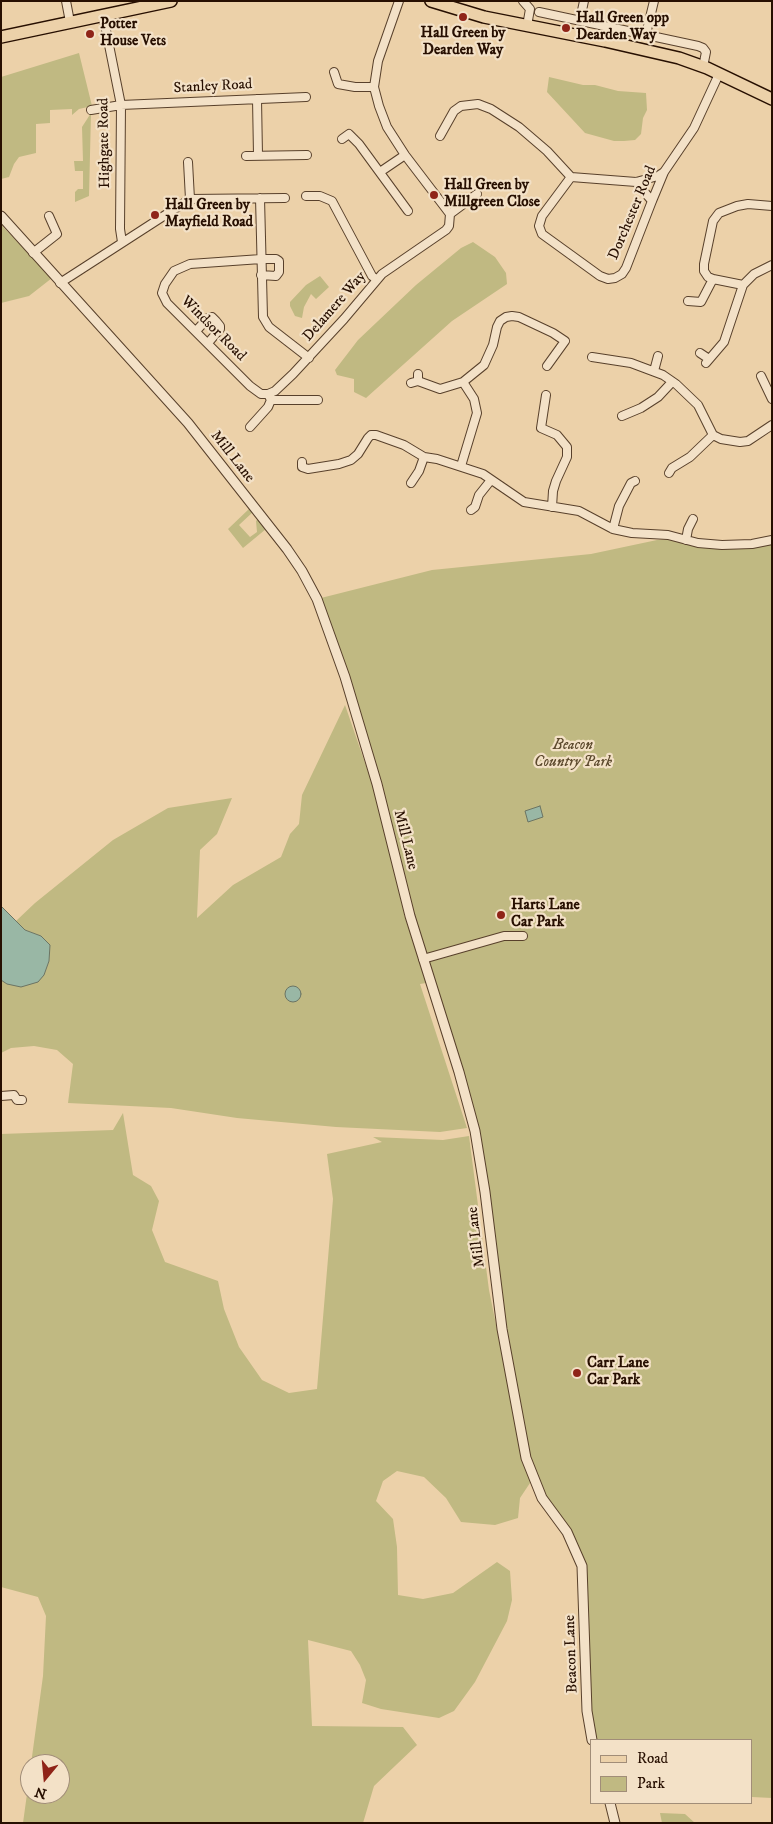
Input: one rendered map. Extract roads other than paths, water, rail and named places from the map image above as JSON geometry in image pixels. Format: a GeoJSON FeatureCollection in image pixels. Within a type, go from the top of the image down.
{"type":"FeatureCollection","features":[{"type":"Feature","properties":{"kind":"main road"},"geometry":{"type":"LineString","coordinates":[[2,34],[171,1]]}},
{"type":"Feature","properties":{"kind":"main road"},"geometry":{"type":"LineString","coordinates":[[431,1],[484,17],[642,49],[703,67],[772,99]]}},
{"type":"Feature","properties":{"kind":"street"},"geometry":{"type":"LineString","coordinates":[[66,1],[70,22]]}},
{"type":"Feature","properties":{"kind":"street"},"geometry":{"type":"LineString","coordinates":[[399,1],[378,61],[374,87],[378,106],[386,127],[450,214],[477,194]]}},
{"type":"Feature","properties":{"kind":"street"},"geometry":{"type":"LineString","coordinates":[[522,1],[530,9],[527,26]]}},
{"type":"Feature","properties":{"kind":"street"},"geometry":{"type":"LineString","coordinates":[[580,20],[584,1]]}},
{"type":"Feature","properties":{"kind":"street"},"geometry":{"type":"LineString","coordinates":[[646,34],[654,1]]}},
{"type":"Feature","properties":{"kind":"street"},"geometry":{"type":"LineString","coordinates":[[538,12],[646,34],[703,48],[706,52],[703,67]]}},
{"type":"Feature","properties":{"kind":"street","name":"Highgate Road"},"geometry":{"type":"LineString","coordinates":[[103,15],[121,105],[120,229],[122,242]]}},
{"type":"Feature","properties":{"kind":"street"},"geometry":{"type":"LineString","coordinates":[[334,72],[335,87],[374,87]]}},
{"type":"Feature","properties":{"kind":"street","name":"Dorchester Road"},"geometry":{"type":"LineString","coordinates":[[571,177],[542,216],[540,226],[542,234],[600,276],[615,278],[622,274],[626,268],[664,172],[694,128],[718,74]]}},
{"type":"Feature","properties":{"kind":"street","name":"Stanley Road"},"geometry":{"type":"LineString","coordinates":[[91,110],[121,105],[306,97]]}},
{"type":"Feature","properties":{"kind":"street"},"geometry":{"type":"LineString","coordinates":[[257,99],[258,155]]}},
{"type":"Feature","properties":{"kind":"street"},"geometry":{"type":"LineString","coordinates":[[440,136],[454,111],[461,106],[478,104],[491,109],[519,127],[547,151],[571,177],[636,182],[658,176],[664,172]]}},
{"type":"Feature","properties":{"kind":"street"},"geometry":{"type":"LineString","coordinates":[[346,134],[359,144],[409,212]]}},
{"type":"Feature","properties":{"kind":"street"},"geometry":{"type":"LineString","coordinates":[[246,156],[307,155]]}},
{"type":"Feature","properties":{"kind":"street"},"geometry":{"type":"LineString","coordinates":[[380,172],[405,155]]}},
{"type":"Feature","properties":{"kind":"street"},"geometry":{"type":"LineString","coordinates":[[188,162],[190,199]]}},
{"type":"Feature","properties":{"kind":"street"},"geometry":{"type":"LineString","coordinates":[[636,182],[652,201]]}},
{"type":"Feature","properties":{"kind":"street"},"geometry":{"type":"LineString","coordinates":[[306,196],[320,196],[332,201],[372,276],[377,280]]}},
{"type":"Feature","properties":{"kind":"street"},"geometry":{"type":"LineString","coordinates":[[260,198],[263,317],[265,322],[309,358]]}},
{"type":"Feature","properties":{"kind":"street"},"geometry":{"type":"LineString","coordinates":[[60,283],[190,199],[285,198]]}},
{"type":"Feature","properties":{"kind":"street"},"geometry":{"type":"LineString","coordinates":[[743,286],[713,279],[704,271],[715,218],[724,210],[737,206],[748,204],[772,206]]}},
{"type":"Feature","properties":{"kind":"street","name":"Delamere Way"},"geometry":{"type":"LineString","coordinates":[[250,426],[268,407],[270,397],[309,358],[377,280],[392,267],[450,226],[450,214]]}},
{"type":"Feature","properties":{"kind":"street","name":"Mill Lane"},"geometry":{"type":"LineString","coordinates":[[1,216],[196,434],[287,549],[302,571],[317,599],[345,678],[377,784],[403,890],[459,1072],[475,1131],[486,1192],[502,1329],[526,1458],[542,1498],[567,1532],[582,1566]]}},
{"type":"Feature","properties":{"kind":"street"},"geometry":{"type":"LineString","coordinates":[[33,253],[59,237],[49,216]]}},
{"type":"Feature","properties":{"kind":"street"},"geometry":{"type":"LineString","coordinates":[[261,258],[279,261],[279,272],[276,276],[261,276]]}},
{"type":"Feature","properties":{"kind":"street","name":"Windsor Road"},"geometry":{"type":"LineString","coordinates":[[261,258],[190,264],[174,271],[165,284],[162,293],[167,303],[250,386],[261,394],[270,397]]}},
{"type":"Feature","properties":{"kind":"street"},"geometry":{"type":"LineString","coordinates":[[700,353],[707,361],[724,342],[743,286],[754,274],[772,265]]}},
{"type":"Feature","properties":{"kind":"street"},"geometry":{"type":"LineString","coordinates":[[688,301],[702,305],[713,279]]}},
{"type":"Feature","properties":{"kind":"street"},"geometry":{"type":"LineString","coordinates":[[196,331],[208,318],[212,317],[216,320],[220,329],[208,342]]}},
{"type":"Feature","properties":{"kind":"street"},"geometry":{"type":"LineString","coordinates":[[416,379],[432,388],[440,389],[463,382],[484,366],[493,344],[496,327],[506,317],[519,317],[553,333],[567,342],[546,366]]}},
{"type":"Feature","properties":{"kind":"street"},"geometry":{"type":"LineString","coordinates":[[654,371],[658,356]]}},
{"type":"Feature","properties":{"kind":"street"},"geometry":{"type":"LineString","coordinates":[[592,357],[631,363],[654,371],[672,382],[698,405],[713,435],[730,441],[748,441],[772,425]]}},
{"type":"Feature","properties":{"kind":"street"},"geometry":{"type":"LineString","coordinates":[[772,376],[762,378],[772,399]]}},
{"type":"Feature","properties":{"kind":"street"},"geometry":{"type":"LineString","coordinates":[[461,466],[477,413],[474,399],[463,382]]}},
{"type":"Feature","properties":{"kind":"street"},"geometry":{"type":"LineString","coordinates":[[620,416],[641,408],[658,397],[672,382]]}},
{"type":"Feature","properties":{"kind":"street"},"geometry":{"type":"LineString","coordinates":[[270,397],[318,400]]}},
{"type":"Feature","properties":{"kind":"street"},"geometry":{"type":"LineString","coordinates":[[548,397],[537,429],[557,435],[567,447],[567,457],[553,491],[552,507]]}},
{"type":"Feature","properties":{"kind":"street"},"geometry":{"type":"LineString","coordinates":[[300,467],[308,469],[351,460],[358,454],[368,438],[371,435],[376,435],[404,445],[424,457],[461,466],[483,474],[524,502],[579,511],[614,529],[632,533],[668,535],[686,540],[722,545],[752,544],[772,540]]}},
{"type":"Feature","properties":{"kind":"street"},"geometry":{"type":"LineString","coordinates":[[669,468],[690,457],[713,435]]}},
{"type":"Feature","properties":{"kind":"street"},"geometry":{"type":"LineString","coordinates":[[411,484],[419,471],[424,457]]}},
{"type":"Feature","properties":{"kind":"street"},"geometry":{"type":"LineString","coordinates":[[471,510],[475,507],[479,495],[491,480]]}},
{"type":"Feature","properties":{"kind":"street"},"geometry":{"type":"LineString","coordinates":[[614,529],[619,506],[630,482]]}},
{"type":"Feature","properties":{"kind":"street"},"geometry":{"type":"LineString","coordinates":[[686,540],[688,529],[694,518]]}},
{"type":"Feature","properties":{"kind":"street"},"geometry":{"type":"LineString","coordinates":[[423,959],[504,936],[523,936]]}},
{"type":"Feature","properties":{"kind":"street"},"geometry":{"type":"LineString","coordinates":[[1,1096],[14,1095],[17,1100],[22,1100]]}},
{"type":"Feature","properties":{"kind":"street","name":"Beacon Lane"},"geometry":{"type":"LineString","coordinates":[[582,1566],[587,1711],[592,1739]]}},
{"type":"Feature","properties":{"kind":"street"},"geometry":{"type":"LineString","coordinates":[[610,1804],[615,1823]]}},
{"type":"Feature","properties":{"kind":"place","name":"Hall Green by Dearden Way"},"geometry":{"type":"Point","coordinates":[463,17]}},
{"type":"Feature","properties":{"kind":"place","name":"Hall Green opp Dearden Way"},"geometry":{"type":"Point","coordinates":[566,28]}},
{"type":"Feature","properties":{"kind":"place","name":"Potter House Vets"},"geometry":{"type":"Point","coordinates":[90,34]}},
{"type":"Feature","properties":{"kind":"place","name":"Hall Green by Millgreen Close"},"geometry":{"type":"Point","coordinates":[434,195]}},
{"type":"Feature","properties":{"kind":"place","name":"Hall Green by Mayfield Road"},"geometry":{"type":"Point","coordinates":[155,215]}},
{"type":"Feature","properties":{"kind":"place","name":"Harts Lane Car Park"},"geometry":{"type":"Point","coordinates":[501,915]}},
{"type":"Feature","properties":{"kind":"place","name":"Carr Lane Car Park"},"geometry":{"type":"Point","coordinates":[577,1373]}},
{"type":"Feature","properties":{"kind":"park label","name":"Beacon Country Park"},"geometry":{"type":"Point","coordinates":[573,754]}}]}
